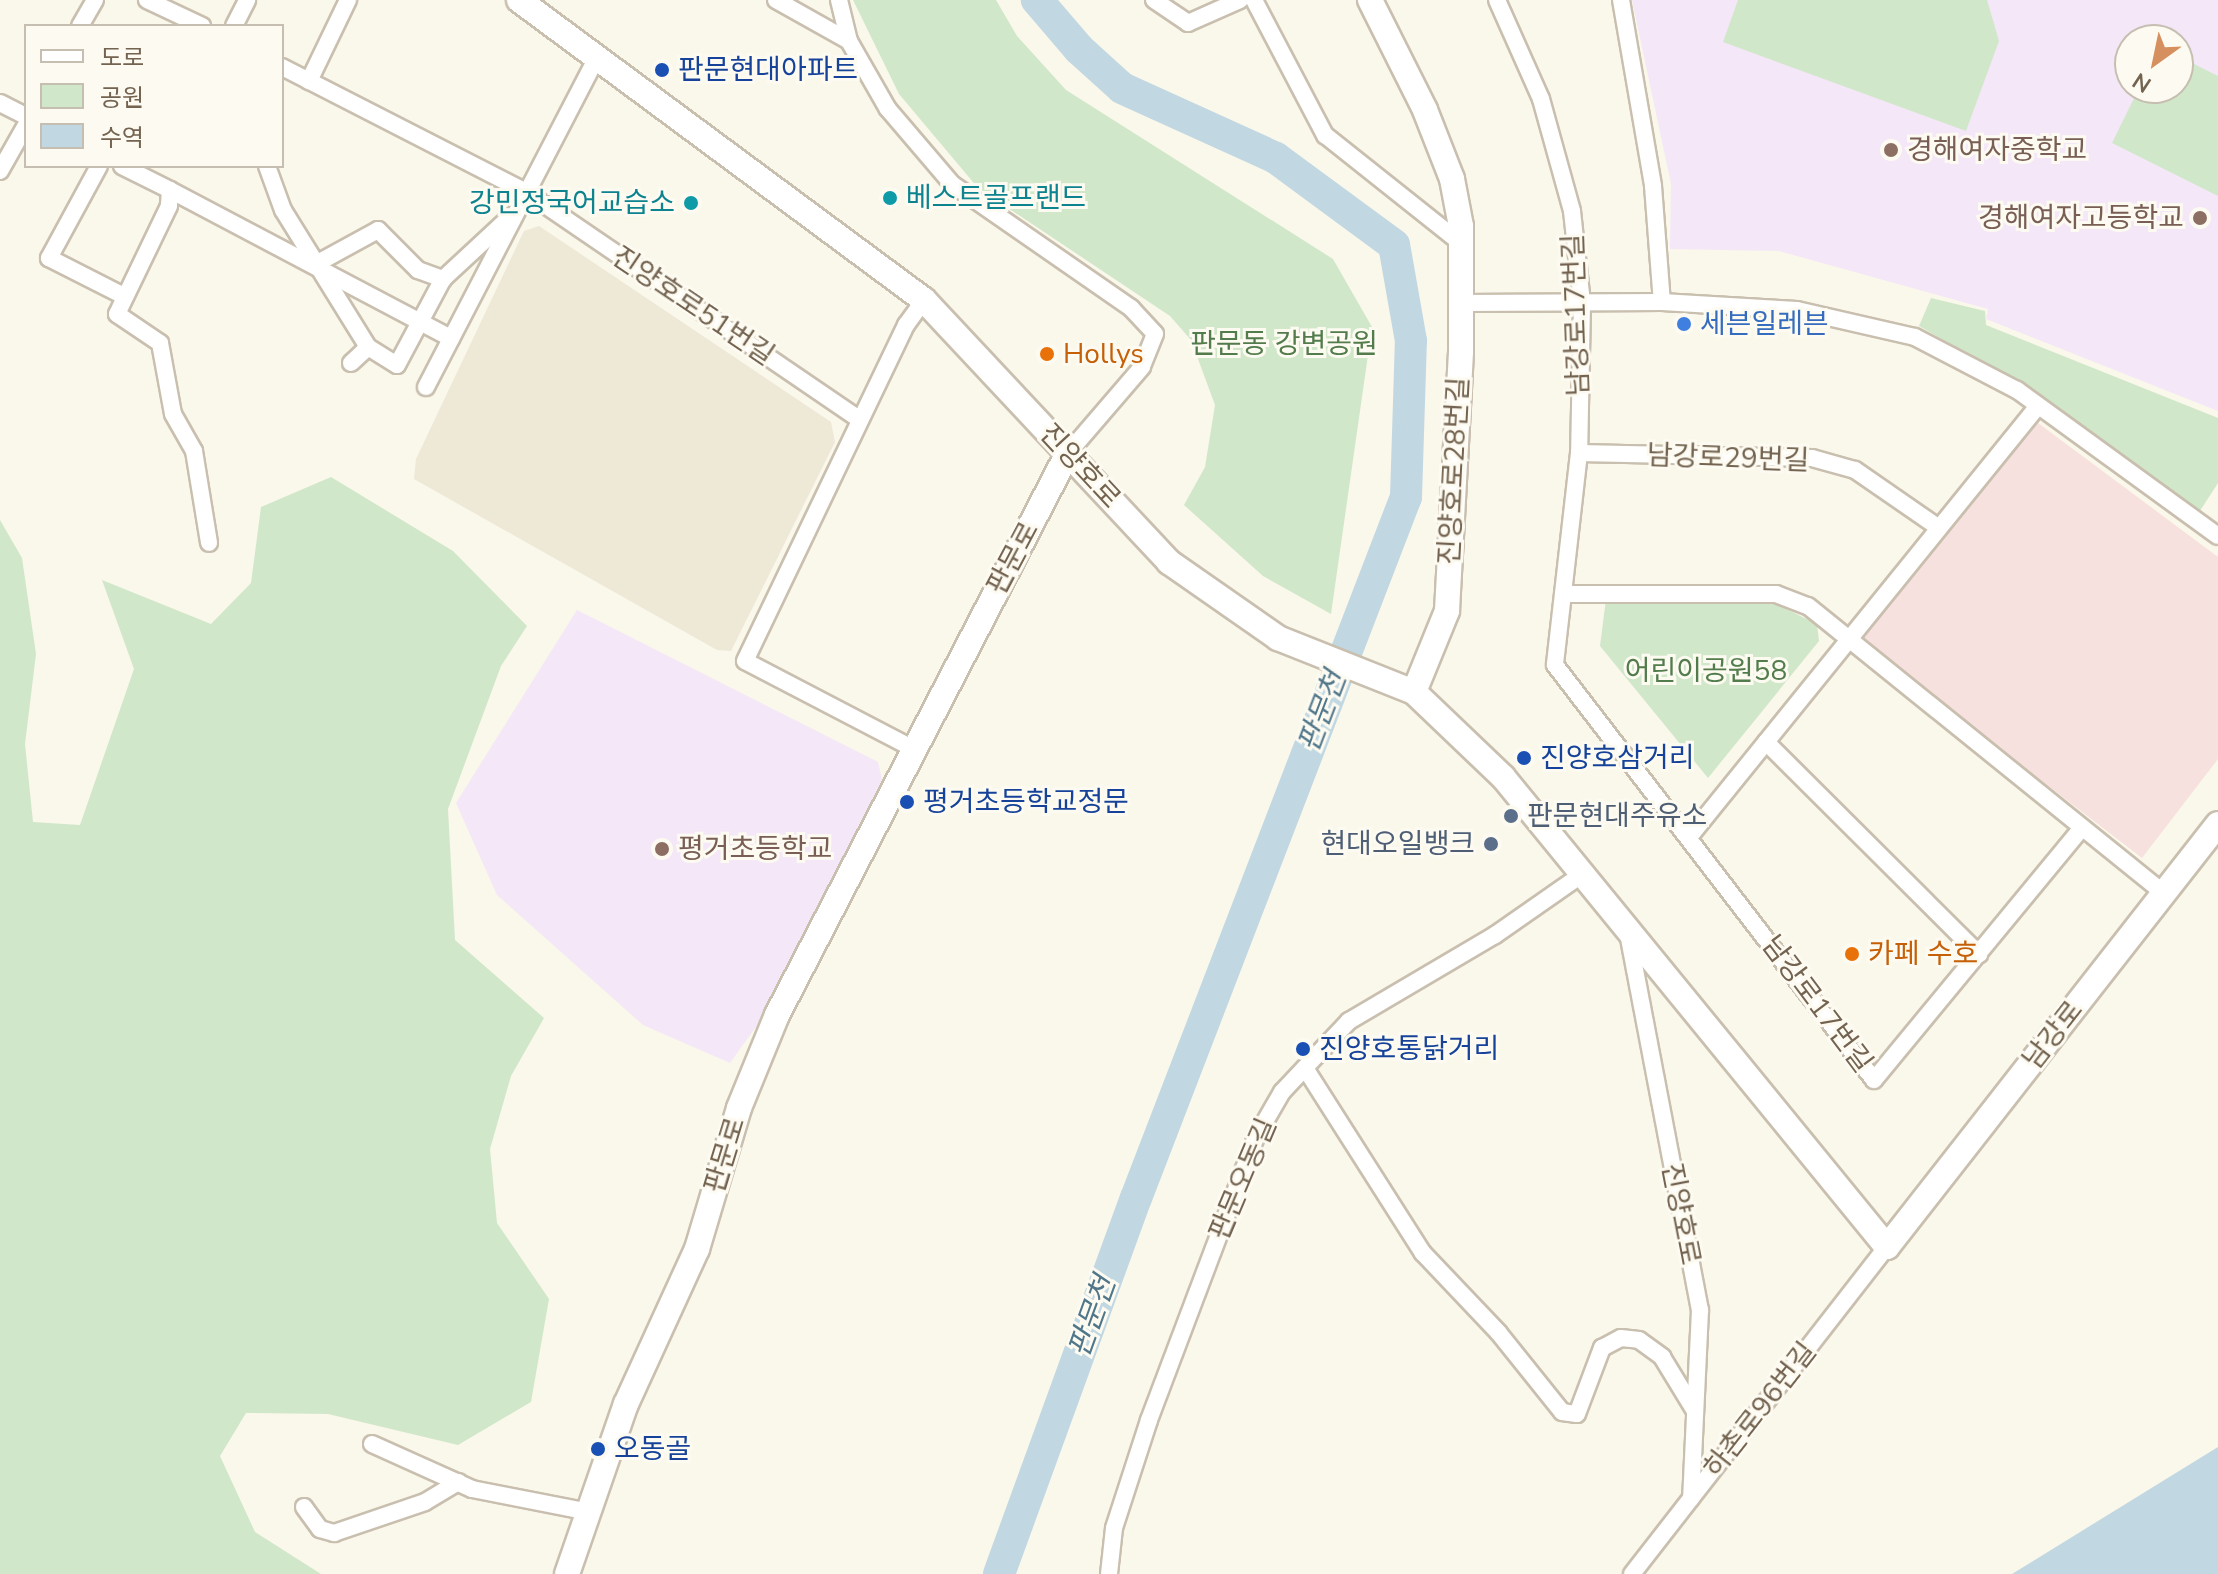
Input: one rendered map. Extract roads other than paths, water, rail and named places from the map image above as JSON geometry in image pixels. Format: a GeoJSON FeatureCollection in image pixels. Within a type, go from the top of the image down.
{"type":"FeatureCollection","features":[{"type":"Feature","properties":{"kind":"street"},"geometry":{"type":"LineString","coordinates":[[81,24],[95,0]]}},
{"type":"Feature","properties":{"kind":"street"},"geometry":{"type":"LineString","coordinates":[[147,0],[198,24]]}},
{"type":"Feature","properties":{"kind":"street"},"geometry":{"type":"LineString","coordinates":[[235,24],[247,0]]}},
{"type":"Feature","properties":{"kind":"street"},"geometry":{"type":"LineString","coordinates":[[309,81],[348,0]]}},
{"type":"Feature","properties":{"kind":"street","name":"진양호로"},"geometry":{"type":"LineString","coordinates":[[519,0],[598,55],[924,300],[1169,562],[1278,638],[1405,688],[1503,777],[1887,1247]]}},
{"type":"Feature","properties":{"kind":"street"},"geometry":{"type":"LineString","coordinates":[[776,0],[849,41]]}},
{"type":"Feature","properties":{"kind":"street"},"geometry":{"type":"LineString","coordinates":[[839,0],[849,41],[888,109],[952,184],[1131,308],[1155,334],[1142,367],[1068,453]]}},
{"type":"Feature","properties":{"kind":"street"},"geometry":{"type":"LineString","coordinates":[[1154,0],[1188,23],[1240,0]]}},
{"type":"Feature","properties":{"kind":"street"},"geometry":{"type":"LineString","coordinates":[[1254,0],[1325,135],[1461,243]]}},
{"type":"Feature","properties":{"kind":"street","name":"진양호로28번길"},"geometry":{"type":"LineString","coordinates":[[1370,0],[1425,110],[1452,179],[1461,243],[1462,303],[1447,611],[1405,688]]}},
{"type":"Feature","properties":{"kind":"street","name":"남강로17번길"},"geometry":{"type":"LineString","coordinates":[[1497,0],[1541,99],[1572,211],[1582,303],[1579,453],[1555,665],[1690,836],[1874,1080],[2080,830]]}},
{"type":"Feature","properties":{"kind":"street"},"geometry":{"type":"LineString","coordinates":[[1621,0],[1653,186],[1662,302]]}},
{"type":"Feature","properties":{"kind":"street"},"geometry":{"type":"LineString","coordinates":[[426,387],[598,55]]}},
{"type":"Feature","properties":{"kind":"street","name":"진양호로51번길"},"geometry":{"type":"LineString","coordinates":[[284,68],[526,192],[860,420]]}},
{"type":"Feature","properties":{"kind":"street"},"geometry":{"type":"LineString","coordinates":[[0,103],[24,115]]}},
{"type":"Feature","properties":{"kind":"street"},"geometry":{"type":"LineString","coordinates":[[0,171],[24,129]]}},
{"type":"Feature","properties":{"kind":"street"},"geometry":{"type":"LineString","coordinates":[[98,168],[49,258],[122,295]]}},
{"type":"Feature","properties":{"kind":"street"},"geometry":{"type":"LineString","coordinates":[[126,168],[451,338]]}},
{"type":"Feature","properties":{"kind":"street"},"geometry":{"type":"LineString","coordinates":[[268,168],[283,210],[314,265],[368,347],[397,365],[443,279],[515,213]]}},
{"type":"Feature","properties":{"kind":"street"},"geometry":{"type":"LineString","coordinates":[[170,190],[169,206],[122,295],[117,314],[160,343],[173,414],[194,451],[209,543]]}},
{"type":"Feature","properties":{"kind":"street"},"geometry":{"type":"LineString","coordinates":[[314,265],[378,230],[418,270],[443,279]]}},
{"type":"Feature","properties":{"kind":"street"},"geometry":{"type":"LineString","coordinates":[[912,748],[745,661],[860,420],[924,300]]}},
{"type":"Feature","properties":{"kind":"street"},"geometry":{"type":"LineString","coordinates":[[1462,303],[1662,302],[1797,310],[1915,337],[2038,406],[2218,536]]}},
{"type":"Feature","properties":{"kind":"street"},"geometry":{"type":"LineString","coordinates":[[351,363],[368,347]]}},
{"type":"Feature","properties":{"kind":"street"},"geometry":{"type":"LineString","coordinates":[[1690,836],[2038,406]]}},
{"type":"Feature","properties":{"kind":"street","name":"판문로"},"geometry":{"type":"LineString","coordinates":[[567,1574],[626,1404],[697,1249],[739,1108],[777,1015],[912,748],[1068,453]]}},
{"type":"Feature","properties":{"kind":"street","name":"남강로29번길"},"geometry":{"type":"LineString","coordinates":[[1579,453],[1812,458],[1855,470],[1939,528]]}},
{"type":"Feature","properties":{"kind":"street"},"geometry":{"type":"LineString","coordinates":[[1563,594],[1776,594],[1808,606],[2080,830],[2164,893]]}},
{"type":"Feature","properties":{"kind":"street"},"geometry":{"type":"LineString","coordinates":[[1766,742],[1979,954]]}},
{"type":"Feature","properties":{"kind":"street","name":"남강로"},"geometry":{"type":"LineString","coordinates":[[1887,1247],[2218,824]]}},
{"type":"Feature","properties":{"kind":"street","name":"판문오동길"},"geometry":{"type":"LineString","coordinates":[[1109,1574],[1114,1528],[1229,1203],[1256,1137],[1282,1092],[1349,1021],[1495,935],[1581,875]]}},
{"type":"Feature","properties":{"kind":"street","name":"진양호로"},"geometry":{"type":"LineString","coordinates":[[1627,932],[1700,1310],[1691,1498]]}},
{"type":"Feature","properties":{"kind":"street"},"geometry":{"type":"LineString","coordinates":[[1305,1068],[1423,1253],[1498,1332],[1562,1412],[1577,1414],[1602,1348],[1621,1338],[1639,1340],[1662,1357],[1695,1411]]}},
{"type":"Feature","properties":{"kind":"street","name":"하촌로96번길"},"geometry":{"type":"LineString","coordinates":[[1632,1574],[1887,1247]]}},
{"type":"Feature","properties":{"kind":"street"},"geometry":{"type":"LineString","coordinates":[[372,1444],[458,1482],[589,1512]]}},
{"type":"Feature","properties":{"kind":"street"},"geometry":{"type":"LineString","coordinates":[[304,1507],[320,1529],[334,1533],[425,1502],[458,1482]]}},
{"type":"Feature","properties":{"kind":"water"},"geometry":{"type":"Polygon","coordinates":[[[2218,1447],[2218,1574],[2012,1574],[2218,1447]]]}},
{"type":"Feature","properties":{"kind":"waterway","name":"판문천"},"geometry":{"type":"LineString","coordinates":[[999,1574],[1136,1198],[1406,497],[1411,341],[1394,245],[1276,158],[1122,88],[1079,49],[1037,0]]}},
{"type":"Feature","properties":{"kind":"place","name":"판문현대아파트"},"geometry":{"type":"Point","coordinates":[662,70]}},
{"type":"Feature","properties":{"kind":"place","name":"경해여자중학교"},"geometry":{"type":"Point","coordinates":[1891,150]}},
{"type":"Feature","properties":{"kind":"place","name":"베스트골프랜드"},"geometry":{"type":"Point","coordinates":[890,198]}},
{"type":"Feature","properties":{"kind":"place","name":"강민정국어교습소"},"geometry":{"type":"Point","coordinates":[691,203]}},
{"type":"Feature","properties":{"kind":"place","name":"경해여자고등학교"},"geometry":{"type":"Point","coordinates":[2200,218]}},
{"type":"Feature","properties":{"kind":"place","name":"세븐일레븐"},"geometry":{"type":"Point","coordinates":[1684,324]}},
{"type":"Feature","properties":{"kind":"place","name":"Hollys"},"geometry":{"type":"Point","coordinates":[1047,354]}},
{"type":"Feature","properties":{"kind":"place","name":"진양호삼거리"},"geometry":{"type":"Point","coordinates":[1524,758]}},
{"type":"Feature","properties":{"kind":"place","name":"평거초등학교정문"},"geometry":{"type":"Point","coordinates":[907,802]}},
{"type":"Feature","properties":{"kind":"place","name":"판문현대주유소"},"geometry":{"type":"Point","coordinates":[1511,816]}},
{"type":"Feature","properties":{"kind":"place","name":"현대오일뱅크"},"geometry":{"type":"Point","coordinates":[1491,844]}},
{"type":"Feature","properties":{"kind":"place","name":"평거초등학교"},"geometry":{"type":"Point","coordinates":[662,849]}},
{"type":"Feature","properties":{"kind":"place","name":"카페 수호"},"geometry":{"type":"Point","coordinates":[1852,954]}},
{"type":"Feature","properties":{"kind":"place","name":"진양호통닭거리"},"geometry":{"type":"Point","coordinates":[1303,1049]}},
{"type":"Feature","properties":{"kind":"place","name":"오동골"},"geometry":{"type":"Point","coordinates":[598,1449]}},
{"type":"Feature","properties":{"kind":"park label","name":"판문동 강변공원"},"geometry":{"type":"Point","coordinates":[1284,344]}},
{"type":"Feature","properties":{"kind":"park label","name":"어린이공원58"},"geometry":{"type":"Point","coordinates":[1706,671]}}]}
